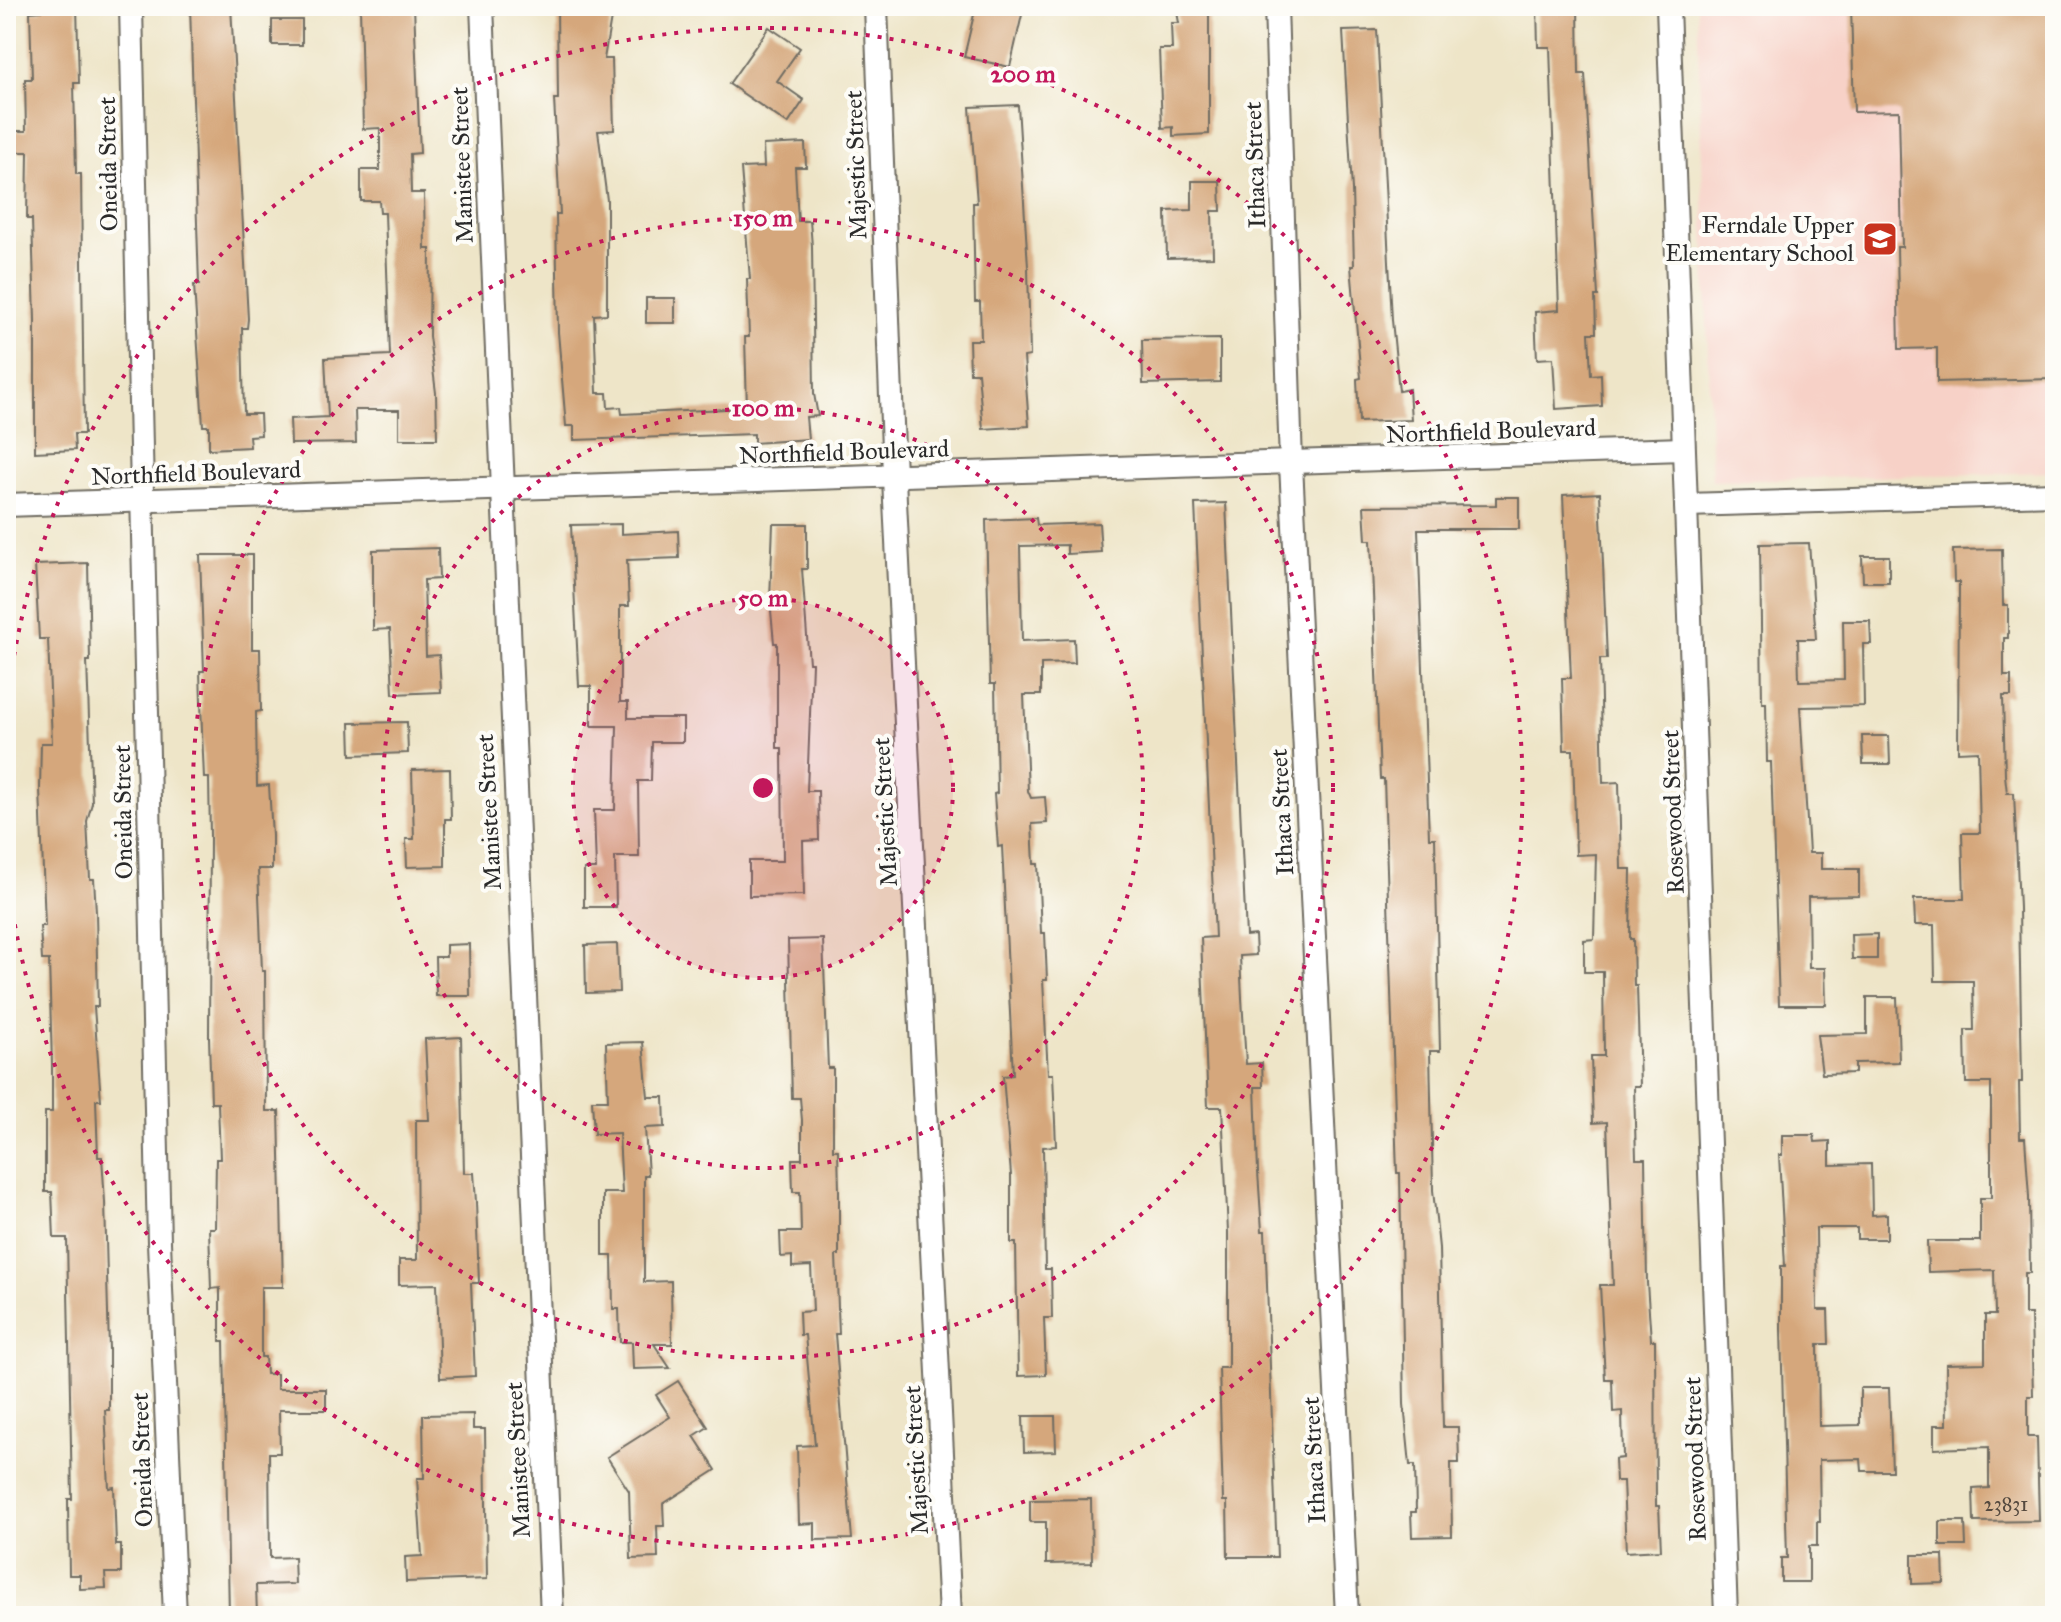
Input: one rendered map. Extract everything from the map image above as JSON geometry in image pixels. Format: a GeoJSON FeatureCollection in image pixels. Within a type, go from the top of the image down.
{"type":"FeatureCollection","features":[{"type":"Feature","properties":{"kind":"street","name":"Oneida Street"},"geometry":{"type":"LineString","coordinates":[[131,6],[159,1242],[175,1616]]}},
{"type":"Feature","properties":{"kind":"street","name":"Manistee Street"},"geometry":{"type":"LineString","coordinates":[[482,6],[552,1616]]}},
{"type":"Feature","properties":{"kind":"street","name":"Majestic Street"},"geometry":{"type":"LineString","coordinates":[[876,6],[894,477],[950,1616]]}},
{"type":"Feature","properties":{"kind":"street","name":"Ithaca Street"},"geometry":{"type":"LineString","coordinates":[[1276,6],[1291,464],[1347,1616]]}},
{"type":"Feature","properties":{"kind":"street","name":"Rosewood Street"},"geometry":{"type":"LineString","coordinates":[[1668,6],[1726,1616]]}},
{"type":"Feature","properties":{"kind":"street","name":"Northfield Boulevard"},"geometry":{"type":"LineString","coordinates":[[6,505],[1683,449]]}},
{"type":"Feature","properties":{"kind":"street"},"geometry":{"type":"LineString","coordinates":[[1686,505],[2055,494]]}},
{"type":"Feature","properties":{"kind":"shaded area","name":"Ferndale Upper Elementary School"},"geometry":{"type":"Polygon","coordinates":[[[1697,6],[2055,6],[2055,472],[1712,481],[1697,6]]]}},
{"type":"Feature","properties":{"kind":"building"},"geometry":{"type":"Polygon","coordinates":[[[41,6],[77,6],[79,83],[74,83],[76,174],[81,174],[84,434],[74,434],[75,450],[35,452],[35,320],[32,219],[27,219],[28,152],[15,152],[15,131],[26,131],[25,79],[32,79],[30,12],[41,11],[41,6]]]}},
{"type":"Feature","properties":{"kind":"building"},"geometry":{"type":"Polygon","coordinates":[[[190,6],[231,6],[248,319],[247,328],[242,328],[244,414],[260,414],[261,435],[249,436],[250,447],[209,449],[209,426],[203,426],[194,285],[199,285],[190,6]]]}},
{"type":"Feature","properties":{"kind":"building"},"geometry":{"type":"Polygon","coordinates":[[[360,6],[414,6],[420,153],[410,154],[411,193],[424,193],[425,249],[430,249],[429,336],[436,393],[437,439],[399,439],[399,410],[355,410],[356,443],[291,444],[290,419],[328,417],[325,358],[390,355],[385,213],[380,213],[379,201],[361,201],[361,170],[380,170],[380,128],[363,129],[360,6]]]}},
{"type":"Feature","properties":{"kind":"building"},"geometry":{"type":"Polygon","coordinates":[[[557,6],[613,6],[604,59],[612,59],[614,130],[598,131],[607,200],[607,314],[594,315],[597,393],[607,393],[608,408],[621,407],[622,414],[747,408],[745,337],[749,337],[747,279],[750,279],[741,168],[764,167],[763,145],[805,143],[806,167],[795,167],[798,221],[810,221],[812,246],[814,394],[818,416],[806,417],[808,439],[754,443],[754,434],[574,440],[574,426],[566,426],[558,332],[556,214],[560,214],[554,99],[558,99],[557,6]]]}},
{"type":"Feature","properties":{"kind":"building"},"geometry":{"type":"Polygon","coordinates":[[[976,6],[1024,6],[1010,67],[964,57],[976,6]]]}},
{"type":"Feature","properties":{"kind":"building"},"geometry":{"type":"Polygon","coordinates":[[[1176,6],[1209,6],[1209,134],[1173,136],[1173,127],[1162,128],[1159,49],[1172,49],[1171,23],[1179,23],[1176,6]]]}},
{"type":"Feature","properties":{"kind":"building"},"geometry":{"type":"Polygon","coordinates":[[[1537,6],[1578,6],[1579,74],[1585,74],[1598,296],[1595,296],[1596,333],[1589,333],[1591,375],[1601,374],[1602,406],[1556,409],[1553,358],[1537,359],[1535,312],[1559,310],[1550,47],[1538,47],[1537,6]]]}},
{"type":"Feature","properties":{"kind":"building"},"geometry":{"type":"Polygon","coordinates":[[[1851,6],[2055,6],[2055,361],[2051,361],[2052,379],[1937,382],[1937,348],[1899,349],[1897,247],[1902,247],[1899,111],[1854,112],[1851,6]]]}},
{"type":"Feature","properties":{"kind":"building"},"geometry":{"type":"Polygon","coordinates":[[[272,20],[302,20],[302,45],[272,45],[272,20]]]}},
{"type":"Feature","properties":{"kind":"building"},"geometry":{"type":"Polygon","coordinates":[[[769,27],[800,48],[777,81],[804,100],[788,124],[729,84],[769,27]]]}},
{"type":"Feature","properties":{"kind":"building"},"geometry":{"type":"Polygon","coordinates":[[[1377,30],[1392,320],[1399,391],[1409,389],[1411,420],[1359,422],[1357,379],[1361,378],[1351,266],[1354,266],[1352,190],[1343,31],[1377,30]]]}},
{"type":"Feature","properties":{"kind":"building"},"geometry":{"type":"Polygon","coordinates":[[[1018,105],[1028,267],[1030,356],[1024,357],[1029,426],[983,429],[978,373],[970,373],[969,340],[981,340],[980,302],[975,302],[973,203],[977,203],[970,107],[1018,105]]]}},
{"type":"Feature","properties":{"kind":"building"},"geometry":{"type":"Polygon","coordinates":[[[1192,181],[1220,181],[1221,211],[1212,211],[1213,257],[1167,258],[1166,211],[1192,210],[1192,181]]]}},
{"type":"Feature","properties":{"kind":"building"},"geometry":{"type":"Polygon","coordinates":[[[646,298],[675,298],[675,323],[646,323],[646,298]]]}},
{"type":"Feature","properties":{"kind":"building"},"geometry":{"type":"Polygon","coordinates":[[[1220,339],[1220,382],[1143,384],[1142,340],[1220,339]]]}},
{"type":"Feature","properties":{"kind":"building"},"geometry":{"type":"Polygon","coordinates":[[[1600,493],[1607,659],[1600,659],[1603,783],[1619,782],[1621,869],[1631,869],[1630,939],[1633,939],[1634,986],[1637,986],[1640,1086],[1634,1086],[1636,1159],[1645,1159],[1647,1283],[1651,1340],[1655,1340],[1656,1506],[1659,1506],[1661,1550],[1626,1552],[1623,1481],[1616,1481],[1615,1459],[1623,1458],[1622,1411],[1613,1412],[1612,1379],[1605,1379],[1600,1285],[1613,1285],[1607,1122],[1593,1123],[1591,1056],[1604,1056],[1603,972],[1584,972],[1584,940],[1594,939],[1596,854],[1576,855],[1573,750],[1564,750],[1562,678],[1571,678],[1563,495],[1600,493]]]}},
{"type":"Feature","properties":{"kind":"building"},"geometry":{"type":"Polygon","coordinates":[[[1496,497],[1519,497],[1519,529],[1418,529],[1429,838],[1435,838],[1440,1051],[1430,1051],[1443,1427],[1458,1427],[1459,1463],[1451,1463],[1452,1536],[1412,1537],[1411,1512],[1416,1512],[1415,1465],[1410,1465],[1404,1404],[1400,1173],[1397,1173],[1384,779],[1380,779],[1371,540],[1366,540],[1364,506],[1496,505],[1496,497]]]}},
{"type":"Feature","properties":{"kind":"building"},"geometry":{"type":"Polygon","coordinates":[[[1226,503],[1246,936],[1255,935],[1256,955],[1240,956],[1246,1064],[1262,1063],[1263,1087],[1255,1087],[1262,1231],[1265,1231],[1277,1557],[1228,1557],[1227,1501],[1223,1501],[1219,1368],[1228,1368],[1228,1232],[1222,1107],[1208,1107],[1201,938],[1215,937],[1195,504],[1226,503]]]}},
{"type":"Feature","properties":{"kind":"building"},"geometry":{"type":"Polygon","coordinates":[[[1036,518],[1037,525],[1099,523],[1101,552],[1067,554],[1067,545],[1020,546],[1022,641],[1074,639],[1075,663],[1041,664],[1041,695],[1024,695],[1028,791],[1031,798],[1045,797],[1047,823],[1032,824],[1034,864],[1038,864],[1041,933],[1045,933],[1047,980],[1043,980],[1048,1074],[1053,1074],[1056,1146],[1043,1147],[1045,1269],[1051,1269],[1052,1318],[1044,1318],[1046,1375],[1018,1376],[1016,1243],[1011,1243],[1011,1175],[1003,1076],[1013,1075],[1002,846],[998,847],[994,794],[997,793],[995,684],[990,684],[986,520],[1036,518]]]}},
{"type":"Feature","properties":{"kind":"building"},"geometry":{"type":"Polygon","coordinates":[[[621,524],[621,534],[678,531],[679,558],[627,560],[629,606],[620,606],[620,702],[628,702],[628,718],[683,718],[683,742],[652,742],[651,781],[638,781],[639,857],[615,857],[616,907],[584,907],[584,869],[596,869],[594,810],[615,810],[617,726],[591,726],[591,686],[579,686],[571,525],[621,524]]]}},
{"type":"Feature","properties":{"kind":"building"},"geometry":{"type":"Polygon","coordinates":[[[773,524],[807,524],[807,569],[802,569],[809,663],[812,663],[807,791],[818,791],[819,840],[803,841],[804,895],[749,896],[749,861],[783,861],[782,748],[777,748],[777,643],[774,643],[770,600],[773,524]]]}},
{"type":"Feature","properties":{"kind":"building"},"geometry":{"type":"Polygon","coordinates":[[[1809,543],[1816,639],[1798,639],[1799,681],[1844,680],[1843,621],[1870,621],[1871,644],[1863,644],[1864,706],[1800,707],[1809,853],[1821,853],[1821,869],[1859,869],[1859,896],[1808,897],[1809,968],[1825,968],[1826,1005],[1779,1005],[1771,762],[1767,762],[1766,703],[1762,703],[1760,544],[1809,543]]]}},
{"type":"Feature","properties":{"kind":"building"},"geometry":{"type":"Polygon","coordinates":[[[438,548],[439,579],[424,580],[426,656],[439,655],[441,692],[393,694],[390,629],[373,630],[373,550],[438,548]]]}},
{"type":"Feature","properties":{"kind":"building"},"geometry":{"type":"Polygon","coordinates":[[[2002,549],[2003,605],[2008,605],[2004,676],[2011,676],[2011,696],[2003,696],[2005,775],[2007,793],[2014,793],[2019,908],[2020,1138],[2025,1138],[2029,1197],[2030,1273],[2025,1273],[2025,1314],[2031,1314],[2033,1396],[2028,1396],[2028,1437],[2037,1437],[2039,1521],[1974,1522],[1973,1489],[1989,1488],[1989,1447],[1934,1449],[1934,1425],[1947,1425],[1946,1364],[1985,1363],[1985,1315],[1995,1315],[1994,1270],[1928,1272],[1927,1241],[1980,1241],[1980,1198],[1991,1198],[1991,1083],[1966,1083],[1965,1030],[1974,1030],[1973,981],[1935,981],[1934,925],[1915,925],[1914,899],[1964,899],[1962,833],[1980,833],[1978,751],[1958,752],[1959,582],[1954,582],[1953,550],[2002,549]]]}},
{"type":"Feature","properties":{"kind":"building"},"geometry":{"type":"Polygon","coordinates":[[[200,555],[252,555],[252,649],[260,649],[261,711],[256,712],[257,786],[269,785],[272,836],[272,869],[258,869],[262,971],[265,971],[266,1111],[279,1111],[283,1287],[261,1287],[261,1357],[265,1357],[266,1374],[277,1374],[277,1389],[326,1389],[326,1410],[279,1410],[280,1453],[269,1453],[270,1558],[294,1557],[295,1584],[256,1585],[257,1616],[229,1616],[224,1341],[220,1341],[220,1288],[211,1289],[209,1228],[215,1228],[216,1159],[220,1159],[218,1103],[211,1103],[209,778],[204,778],[202,731],[200,671],[204,671],[200,555]]]}},
{"type":"Feature","properties":{"kind":"building"},"geometry":{"type":"Polygon","coordinates":[[[1862,556],[1889,556],[1889,582],[1863,582],[1862,556]]]}},
{"type":"Feature","properties":{"kind":"building"},"geometry":{"type":"Polygon","coordinates":[[[88,563],[90,661],[87,661],[92,803],[87,821],[90,879],[94,879],[96,912],[98,1007],[94,1007],[101,1100],[96,1100],[98,1157],[102,1157],[105,1202],[109,1410],[105,1410],[109,1488],[114,1487],[116,1545],[121,1545],[121,1573],[105,1573],[106,1588],[80,1589],[80,1575],[69,1575],[68,1499],[72,1499],[67,1238],[54,1238],[52,1192],[45,1192],[45,1112],[52,1112],[52,1064],[49,960],[42,960],[40,926],[45,926],[40,788],[41,743],[52,743],[48,639],[39,639],[35,565],[88,563]]]}},
{"type":"Feature","properties":{"kind":"building"},"geometry":{"type":"Polygon","coordinates":[[[407,722],[408,753],[351,755],[350,723],[407,722]]]}},
{"type":"Feature","properties":{"kind":"building"},"geometry":{"type":"Polygon","coordinates":[[[1862,736],[1889,736],[1890,764],[1863,764],[1862,736]]]}},
{"type":"Feature","properties":{"kind":"building"},"geometry":{"type":"Polygon","coordinates":[[[450,769],[451,819],[445,819],[445,866],[407,867],[406,839],[414,839],[412,770],[450,769]]]}},
{"type":"Feature","properties":{"kind":"building"},"geometry":{"type":"Polygon","coordinates":[[[1877,934],[1877,959],[1852,959],[1851,935],[1877,934]]]}},
{"type":"Feature","properties":{"kind":"building"},"geometry":{"type":"Polygon","coordinates":[[[823,939],[828,1068],[833,1068],[833,1150],[838,1150],[839,1255],[836,1255],[839,1334],[835,1334],[852,1539],[815,1540],[815,1523],[799,1524],[797,1446],[815,1445],[805,1335],[800,1335],[799,1312],[813,1311],[811,1266],[792,1267],[792,1256],[781,1257],[780,1232],[801,1232],[800,1192],[793,1192],[792,1159],[802,1159],[802,1120],[800,1098],[792,1098],[788,940],[823,939]]]}},
{"type":"Feature","properties":{"kind":"building"},"geometry":{"type":"Polygon","coordinates":[[[469,944],[470,996],[436,996],[435,957],[446,957],[446,945],[469,944]]]}},
{"type":"Feature","properties":{"kind":"building"},"geometry":{"type":"Polygon","coordinates":[[[617,944],[619,992],[586,993],[585,945],[617,944]]]}},
{"type":"Feature","properties":{"kind":"building"},"geometry":{"type":"Polygon","coordinates":[[[1867,997],[1897,997],[1899,1062],[1855,1063],[1855,1073],[1822,1074],[1817,1035],[1867,1034],[1867,997]]]}},
{"type":"Feature","properties":{"kind":"building"},"geometry":{"type":"Polygon","coordinates":[[[461,1037],[464,1173],[474,1173],[476,1202],[479,1283],[471,1283],[475,1376],[440,1378],[437,1284],[399,1285],[399,1260],[417,1260],[416,1120],[429,1120],[425,1039],[461,1037]]]}},
{"type":"Feature","properties":{"kind":"building"},"geometry":{"type":"Polygon","coordinates":[[[643,1042],[648,1097],[664,1097],[665,1127],[645,1128],[648,1175],[644,1175],[644,1282],[671,1281],[672,1344],[654,1344],[670,1368],[633,1369],[632,1342],[620,1342],[619,1309],[613,1309],[612,1256],[603,1256],[603,1193],[622,1193],[619,1133],[594,1134],[592,1100],[608,1100],[606,1043],[643,1042]]]}},
{"type":"Feature","properties":{"kind":"building"},"geometry":{"type":"Polygon","coordinates":[[[1782,1135],[1814,1135],[1815,1142],[1830,1141],[1830,1165],[1871,1164],[1872,1215],[1887,1214],[1887,1239],[1857,1239],[1857,1228],[1816,1228],[1817,1310],[1828,1310],[1829,1344],[1818,1344],[1819,1426],[1860,1425],[1860,1388],[1889,1388],[1892,1471],[1862,1471],[1861,1459],[1819,1460],[1820,1522],[1817,1522],[1817,1546],[1809,1546],[1809,1582],[1781,1582],[1781,1558],[1787,1558],[1781,1329],[1781,1266],[1785,1266],[1779,1155],[1782,1155],[1782,1135]]]}},
{"type":"Feature","properties":{"kind":"building"},"geometry":{"type":"Polygon","coordinates":[[[678,1381],[708,1427],[694,1436],[716,1470],[663,1504],[664,1526],[657,1526],[658,1558],[631,1559],[629,1491],[607,1457],[670,1417],[656,1395],[678,1381]]]}},
{"type":"Feature","properties":{"kind":"building"},"geometry":{"type":"Polygon","coordinates":[[[473,1414],[473,1429],[485,1429],[487,1579],[406,1582],[405,1557],[422,1556],[417,1478],[424,1478],[423,1415],[473,1414]]]}},
{"type":"Feature","properties":{"kind":"building"},"geometry":{"type":"Polygon","coordinates":[[[1023,1416],[1055,1416],[1056,1451],[1024,1452],[1023,1416]]]}},
{"type":"Feature","properties":{"kind":"building"},"geometry":{"type":"Polygon","coordinates":[[[1091,1499],[1092,1563],[1046,1564],[1046,1522],[1030,1522],[1030,1500],[1091,1499]]]}},
{"type":"Feature","properties":{"kind":"building"},"geometry":{"type":"Polygon","coordinates":[[[1940,1521],[1965,1521],[1966,1546],[1940,1546],[1940,1521]]]}},
{"type":"Feature","properties":{"kind":"building"},"geometry":{"type":"Polygon","coordinates":[[[1912,1555],[1943,1555],[1944,1583],[1912,1584],[1912,1555]]]}},
{"type":"Feature","properties":{"kind":"place","name":"Ferndale Upper Elementary School"},"geometry":{"type":"Point","coordinates":[1880,239]}}]}
